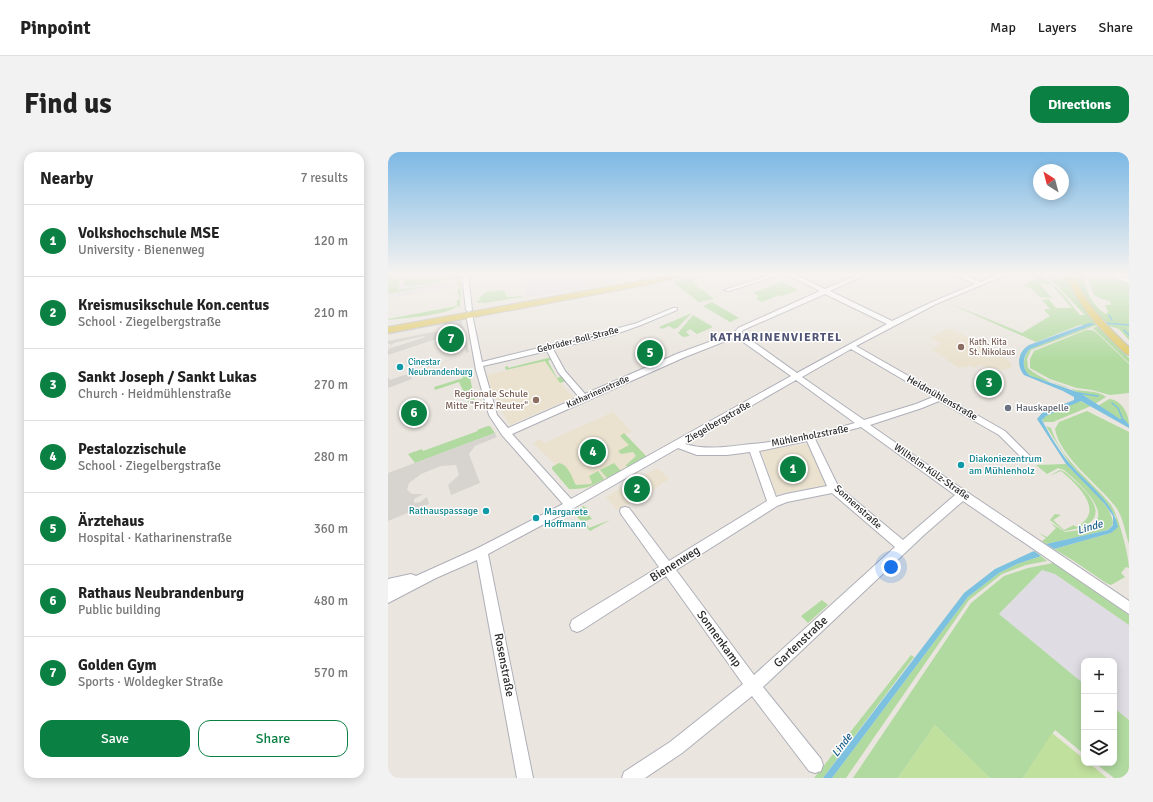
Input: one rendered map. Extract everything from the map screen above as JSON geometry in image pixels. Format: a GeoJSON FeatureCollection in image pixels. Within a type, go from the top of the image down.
{"type":"FeatureCollection","features":[{"type":"Feature","properties":{"kind":"main road"},"geometry":{"type":"LineString","coordinates":[[388,326],[519,303]]}},
{"type":"Feature","properties":{"kind":"main road"},"geometry":{"type":"LineString","coordinates":[[388,330],[469,312],[530,303]]}},
{"type":"Feature","properties":{"kind":"main road"},"geometry":{"type":"LineString","coordinates":[[1084,303],[1094,317],[1129,352]]}},
{"type":"Feature","properties":{"kind":"street"},"geometry":{"type":"LineString","coordinates":[[468,303],[479,365],[490,407],[505,433],[570,505]]}},
{"type":"Feature","properties":{"kind":"street","name":"Katharinenstraße"},"geometry":{"type":"LineString","coordinates":[[505,433],[682,355],[737,334],[740,329],[797,303]]}},
{"type":"Feature","properties":{"kind":"street"},"geometry":{"type":"LineString","coordinates":[[850,303],[893,324]]}},
{"type":"Feature","properties":{"kind":"street","name":"Ziegelbergstraße"},"geometry":{"type":"LineString","coordinates":[[388,598],[432,574],[482,552],[570,505],[678,445],[795,377],[934,303]]}},
{"type":"Feature","properties":{"kind":"street","name":"Gebrüder-Boll-Straße"},"geometry":{"type":"LineString","coordinates":[[479,365],[633,326],[675,309]]}},
{"type":"Feature","properties":{"kind":"street","name":"Wilhelm-Külz-Straße"},"geometry":{"type":"LineString","coordinates":[[737,334],[795,377],[963,495],[1129,608]]}},
{"type":"Feature","properties":{"kind":"street","name":"Heidmühlenstraße"},"geometry":{"type":"LineString","coordinates":[[851,346],[1002,433],[1028,459]]}},
{"type":"Feature","properties":{"kind":"street"},"geometry":{"type":"LineString","coordinates":[[550,348],[564,376],[584,398]]}},
{"type":"Feature","properties":{"kind":"street","name":"Mühlenholzstraße"},"geometry":{"type":"LineString","coordinates":[[678,445],[684,450],[695,452],[728,451],[810,438],[865,425],[914,408],[940,397]]}},
{"type":"Feature","properties":{"kind":"street","name":"Sonnenstraße"},"geometry":{"type":"LineString","coordinates":[[810,438],[834,489],[904,547]]}},
{"type":"Feature","properties":{"kind":"street"},"geometry":{"type":"LineString","coordinates":[[753,447],[773,503]]}},
{"type":"Feature","properties":{"kind":"street","name":"Bienenweg"},"geometry":{"type":"LineString","coordinates":[[577,625],[773,503],[786,498],[834,489]]}},
{"type":"Feature","properties":{"kind":"street","name":"Gartenstraße"},"geometry":{"type":"LineString","coordinates":[[630,778],[693,736],[754,687],[904,547],[963,495]]}},
{"type":"Feature","properties":{"kind":"street","name":"Sonnenkamp"},"geometry":{"type":"LineString","coordinates":[[625,510],[754,687],[815,765]]}},
{"type":"Feature","properties":{"kind":"street","name":"Rosenstraße"},"geometry":{"type":"LineString","coordinates":[[482,552],[525,778]]}},
{"type":"Feature","properties":{"kind":"street","name":"Ziegelbergstraße"},"geometry":{"type":"LineString","coordinates":[[388,585],[432,574]]}},
{"type":"Feature","properties":{"kind":"shaded area"},"geometry":{"type":"Polygon","coordinates":[[[461,319],[469,352],[466,353],[460,331],[388,355],[388,349],[425,337],[394,343],[388,348],[391,344],[388,344],[388,341],[443,330],[449,326],[443,324],[388,335],[388,332],[461,319]]]}},
{"type":"Feature","properties":{"kind":"shaded area","name":"Kath. Kita St. Nikolaus"},"geometry":{"type":"Polygon","coordinates":[[[950,328],[1001,354],[1011,363],[1012,367],[1004,370],[978,365],[976,368],[970,366],[959,368],[932,349],[941,344],[930,337],[950,328]]]}},
{"type":"Feature","properties":{"kind":"shaded area"},"geometry":{"type":"Polygon","coordinates":[[[469,353],[410,374],[412,379],[388,388],[388,377],[390,380],[469,353]]]}},
{"type":"Feature","properties":{"kind":"shaded area"},"geometry":{"type":"Polygon","coordinates":[[[545,361],[565,389],[574,397],[510,425],[492,394],[487,375],[545,361]]]}},
{"type":"Feature","properties":{"kind":"shaded area"},"geometry":{"type":"Polygon","coordinates":[[[613,412],[632,432],[626,435],[647,457],[594,486],[584,489],[571,488],[552,469],[555,464],[533,443],[541,439],[544,443],[613,412]]]}},
{"type":"Feature","properties":{"kind":"shaded area"},"geometry":{"type":"Polygon","coordinates":[[[495,433],[497,437],[475,446],[469,454],[480,483],[451,495],[448,485],[459,475],[456,465],[441,466],[421,474],[409,483],[407,490],[412,494],[423,494],[414,499],[414,503],[420,502],[427,497],[429,504],[388,521],[388,473],[495,433]]]}},
{"type":"Feature","properties":{"kind":"shaded area"},"geometry":{"type":"Polygon","coordinates":[[[807,444],[827,485],[776,494],[761,451],[807,444]]]}},
{"type":"Feature","properties":{"kind":"shaded area"},"geometry":{"type":"Polygon","coordinates":[[[657,468],[669,479],[653,490],[617,510],[606,497],[657,468]]]}},
{"type":"Feature","properties":{"kind":"shaded area"},"geometry":{"type":"Polygon","coordinates":[[[1042,570],[1047,570],[1129,625],[1129,720],[1117,710],[1117,658],[1081,658],[1081,682],[998,615],[1042,570]]]}},
{"type":"Feature","properties":{"kind":"green space"},"geometry":{"type":"Polygon","coordinates":[[[457,303],[460,303],[460,307],[457,306],[457,303]]]}},
{"type":"Feature","properties":{"kind":"green space"},"geometry":{"type":"Polygon","coordinates":[[[714,303],[739,318],[730,322],[703,306],[714,303]]]}},
{"type":"Feature","properties":{"kind":"green space"},"geometry":{"type":"Polygon","coordinates":[[[949,303],[1022,333],[1050,316],[1045,311],[1045,309],[1050,309],[1045,303],[1052,303],[1056,308],[1072,308],[1068,303],[1071,303],[1080,315],[1085,315],[1074,303],[1081,303],[1097,325],[1031,350],[1027,359],[1028,368],[1051,382],[1034,378],[1026,371],[1024,362],[1030,349],[1091,325],[1080,325],[1036,342],[949,303]]]}},
{"type":"Feature","properties":{"kind":"green space"},"geometry":{"type":"Polygon","coordinates":[[[1088,303],[1094,303],[1106,314],[1108,312],[1105,305],[1111,305],[1111,303],[1129,303],[1129,340],[1119,329],[1106,325],[1088,303]]]}},
{"type":"Feature","properties":{"kind":"green space"},"geometry":{"type":"Polygon","coordinates":[[[457,306],[453,309],[436,314],[388,320],[388,319],[457,306]]]}},
{"type":"Feature","properties":{"kind":"green space"},"geometry":{"type":"Polygon","coordinates":[[[692,313],[677,328],[674,329],[669,326],[662,329],[659,327],[692,313]]]}},
{"type":"Feature","properties":{"kind":"green space"},"geometry":{"type":"Polygon","coordinates":[[[693,315],[713,327],[697,334],[690,329],[686,332],[690,336],[683,337],[678,333],[693,315]]]}},
{"type":"Feature","properties":{"kind":"green space"},"geometry":{"type":"Polygon","coordinates":[[[1098,326],[1129,358],[1129,363],[1093,328],[1098,326]]]}},
{"type":"Feature","properties":{"kind":"green space"},"geometry":{"type":"Polygon","coordinates":[[[1086,330],[1092,330],[1097,333],[1129,364],[1129,393],[1110,395],[1077,388],[1050,379],[1030,368],[1030,359],[1034,351],[1086,330]]]}},
{"type":"Feature","properties":{"kind":"green space"},"geometry":{"type":"Polygon","coordinates":[[[548,358],[552,359],[548,361],[557,378],[562,376],[566,381],[560,383],[545,361],[506,370],[505,367],[508,366],[508,368],[548,358]]]}},
{"type":"Feature","properties":{"kind":"green space"},"geometry":{"type":"Polygon","coordinates":[[[467,372],[469,373],[475,401],[469,403],[459,382],[435,390],[434,387],[463,378],[461,374],[432,383],[467,372]]]}},
{"type":"Feature","properties":{"kind":"green space"},"geometry":{"type":"Polygon","coordinates":[[[1070,389],[1095,392],[1106,397],[1095,404],[1087,397],[1070,389]]]}},
{"type":"Feature","properties":{"kind":"green space"},"geometry":{"type":"Polygon","coordinates":[[[1109,399],[1118,402],[1124,408],[1128,416],[1129,425],[1122,419],[1098,406],[1109,399]]]}},
{"type":"Feature","properties":{"kind":"green space"},"geometry":{"type":"Polygon","coordinates":[[[1080,401],[1091,406],[1053,422],[1043,422],[1043,418],[1046,416],[1080,401]]]}},
{"type":"Feature","properties":{"kind":"green space"},"geometry":{"type":"Polygon","coordinates":[[[1087,411],[1129,432],[1129,544],[1118,510],[1080,470],[1064,450],[1058,439],[1055,429],[1059,422],[1087,411]]]}},
{"type":"Feature","properties":{"kind":"green space"},"geometry":{"type":"Polygon","coordinates":[[[490,426],[495,433],[415,463],[408,454],[422,449],[423,451],[490,426]]]}},
{"type":"Feature","properties":{"kind":"green space"},"geometry":{"type":"Polygon","coordinates":[[[1046,426],[1051,428],[1069,460],[1111,505],[1117,517],[1129,562],[1129,568],[1126,567],[1121,573],[1125,577],[1111,585],[1054,549],[1111,533],[1116,517],[1106,503],[1070,464],[1046,426]]]}},
{"type":"Feature","properties":{"kind":"green space"},"geometry":{"type":"Polygon","coordinates":[[[624,433],[647,457],[627,468],[626,465],[636,456],[633,452],[621,454],[618,451],[629,445],[620,436],[624,433]]]}},
{"type":"Feature","properties":{"kind":"green space"},"geometry":{"type":"Polygon","coordinates":[[[559,463],[568,469],[576,485],[591,484],[592,482],[589,476],[598,471],[604,479],[588,487],[569,489],[552,469],[552,467],[559,463]]]}},
{"type":"Feature","properties":{"kind":"green space"},"geometry":{"type":"Polygon","coordinates":[[[614,463],[621,471],[607,478],[600,470],[614,463]]]}},
{"type":"Feature","properties":{"kind":"green space"},"geometry":{"type":"Polygon","coordinates":[[[1066,464],[1102,500],[1111,516],[1113,524],[1108,530],[1046,544],[1042,541],[1046,538],[1039,533],[1047,537],[1056,528],[1051,523],[1065,532],[1075,531],[1090,526],[1097,521],[1098,513],[1096,505],[1069,474],[1058,468],[1047,474],[1036,465],[1066,464]]]}},
{"type":"Feature","properties":{"kind":"green space"},"geometry":{"type":"Polygon","coordinates":[[[1060,470],[1067,473],[1086,492],[1092,500],[1095,508],[1095,514],[1092,520],[1086,525],[1077,529],[1064,531],[1050,520],[1055,514],[1061,515],[1053,520],[1064,530],[1074,525],[1076,527],[1085,521],[1089,514],[1089,506],[1086,498],[1074,483],[1061,471],[1049,476],[1060,470]]]}},
{"type":"Feature","properties":{"kind":"green space"},"geometry":{"type":"Polygon","coordinates":[[[583,506],[587,508],[579,514],[588,514],[592,519],[585,521],[589,528],[610,520],[590,531],[573,512],[583,506]]]}},
{"type":"Feature","properties":{"kind":"green space"},"geometry":{"type":"Polygon","coordinates":[[[1041,556],[1047,561],[1026,565],[1002,574],[969,600],[846,778],[832,778],[968,597],[999,573],[1017,564],[1041,556]]]}},
{"type":"Feature","properties":{"kind":"green space"},"geometry":{"type":"Polygon","coordinates":[[[1053,563],[1129,615],[1129,625],[1055,574],[1042,570],[999,614],[1081,682],[1081,752],[1055,730],[1023,778],[990,778],[935,725],[898,778],[853,778],[971,603],[1004,576],[1028,568],[1053,563]]]}},
{"type":"Feature","properties":{"kind":"green space"},"geometry":{"type":"Polygon","coordinates":[[[822,600],[828,605],[808,623],[801,616],[822,600]]]}},
{"type":"Feature","properties":{"kind":"green space"},"geometry":{"type":"Polygon","coordinates":[[[911,655],[914,657],[823,778],[814,778],[911,655]]]}},
{"type":"Feature","properties":{"kind":"green space"},"geometry":{"type":"Polygon","coordinates":[[[1117,710],[1129,720],[1129,778],[1114,778],[1099,766],[1117,766],[1117,710]]]}},
{"type":"Feature","properties":{"kind":"green space"},"geometry":{"type":"Polygon","coordinates":[[[935,725],[990,778],[898,778],[935,725]]]}},
{"type":"Feature","properties":{"kind":"green space"},"geometry":{"type":"Polygon","coordinates":[[[1052,733],[1081,757],[1081,766],[1093,766],[1107,778],[1023,778],[1052,733]]]}},
{"type":"Feature","properties":{"kind":"water"},"geometry":{"type":"Polygon","coordinates":[[[1089,323],[1095,324],[1030,349],[1025,355],[1024,367],[1031,376],[1080,393],[1120,419],[1124,419],[1129,425],[1129,428],[1081,401],[1046,416],[1042,420],[1066,459],[1111,509],[1118,527],[1111,533],[1054,549],[1046,544],[1108,530],[1113,525],[1113,516],[1104,503],[1066,464],[1037,419],[1042,413],[1074,400],[1074,397],[1024,375],[1021,371],[1019,359],[1022,351],[1029,345],[1089,323]]]}},
{"type":"Feature","properties":{"kind":"water"},"geometry":{"type":"Polygon","coordinates":[[[1034,551],[1041,556],[1017,564],[999,573],[968,597],[832,778],[823,778],[964,593],[995,569],[1034,551]]]}},
{"type":"Feature","properties":{"kind":"waterway"},"geometry":{"type":"LineString","coordinates":[[1109,315],[1112,320]]}},
{"type":"Feature","properties":{"kind":"waterway","name":"Linde"},"geometry":{"type":"LineString","coordinates":[[1104,323],[1129,325]]}},
{"type":"Feature","properties":{"kind":"waterway"},"geometry":{"type":"LineString","coordinates":[[1124,330],[1129,335]]}},
{"type":"Feature","properties":{"kind":"waterway"},"geometry":{"type":"LineString","coordinates":[[1078,393],[1098,396]]}},
{"type":"Feature","properties":{"kind":"waterway"},"geometry":{"type":"LineString","coordinates":[[1112,403],[1118,408],[1123,420]]}},
{"type":"Feature","properties":{"kind":"place","name":"Golden Gym"},"geometry":{"type":"Point","coordinates":[451,339]}},
{"type":"Feature","properties":{"kind":"place","name":"Kath. Kita St. Nikolaus"},"geometry":{"type":"Point","coordinates":[961,347]}},
{"type":"Feature","properties":{"kind":"place","name":"Ärztehaus"},"geometry":{"type":"Point","coordinates":[650,353]}},
{"type":"Feature","properties":{"kind":"place","name":"Cinestar Neubrandenburg"},"geometry":{"type":"Point","coordinates":[400,367]}},
{"type":"Feature","properties":{"kind":"place","name":"Sankt Joseph / Sankt Lukas"},"geometry":{"type":"Point","coordinates":[989,383]}},
{"type":"Feature","properties":{"kind":"place","name":"Regionale Schule Mitte \"Fritz Reuter\""},"geometry":{"type":"Point","coordinates":[536,400]}},
{"type":"Feature","properties":{"kind":"place","name":"Hauskapelle"},"geometry":{"type":"Point","coordinates":[1008,408]}},
{"type":"Feature","properties":{"kind":"place","name":"Rathaus Neubrandenburg"},"geometry":{"type":"Point","coordinates":[414,413]}},
{"type":"Feature","properties":{"kind":"place","name":"Pestalozzischule"},"geometry":{"type":"Point","coordinates":[593,452]}},
{"type":"Feature","properties":{"kind":"place","name":"Diakoniezentrum am Mühlenholz"},"geometry":{"type":"Point","coordinates":[961,465]}},
{"type":"Feature","properties":{"kind":"place","name":"Volkshochschule MSE"},"geometry":{"type":"Point","coordinates":[793,469]}},
{"type":"Feature","properties":{"kind":"place","name":"Kreismusikschule Kon.centus"},"geometry":{"type":"Point","coordinates":[637,489]}},
{"type":"Feature","properties":{"kind":"place","name":"Rathauspassage"},"geometry":{"type":"Point","coordinates":[486,511]}},
{"type":"Feature","properties":{"kind":"place","name":"Margarete Hoffmann"},"geometry":{"type":"Point","coordinates":[536,518]}},
{"type":"Feature","properties":{"kind":"district","name":"KATHARINENVIERTEL"},"geometry":{"type":"Point","coordinates":[776,337]}}]}
